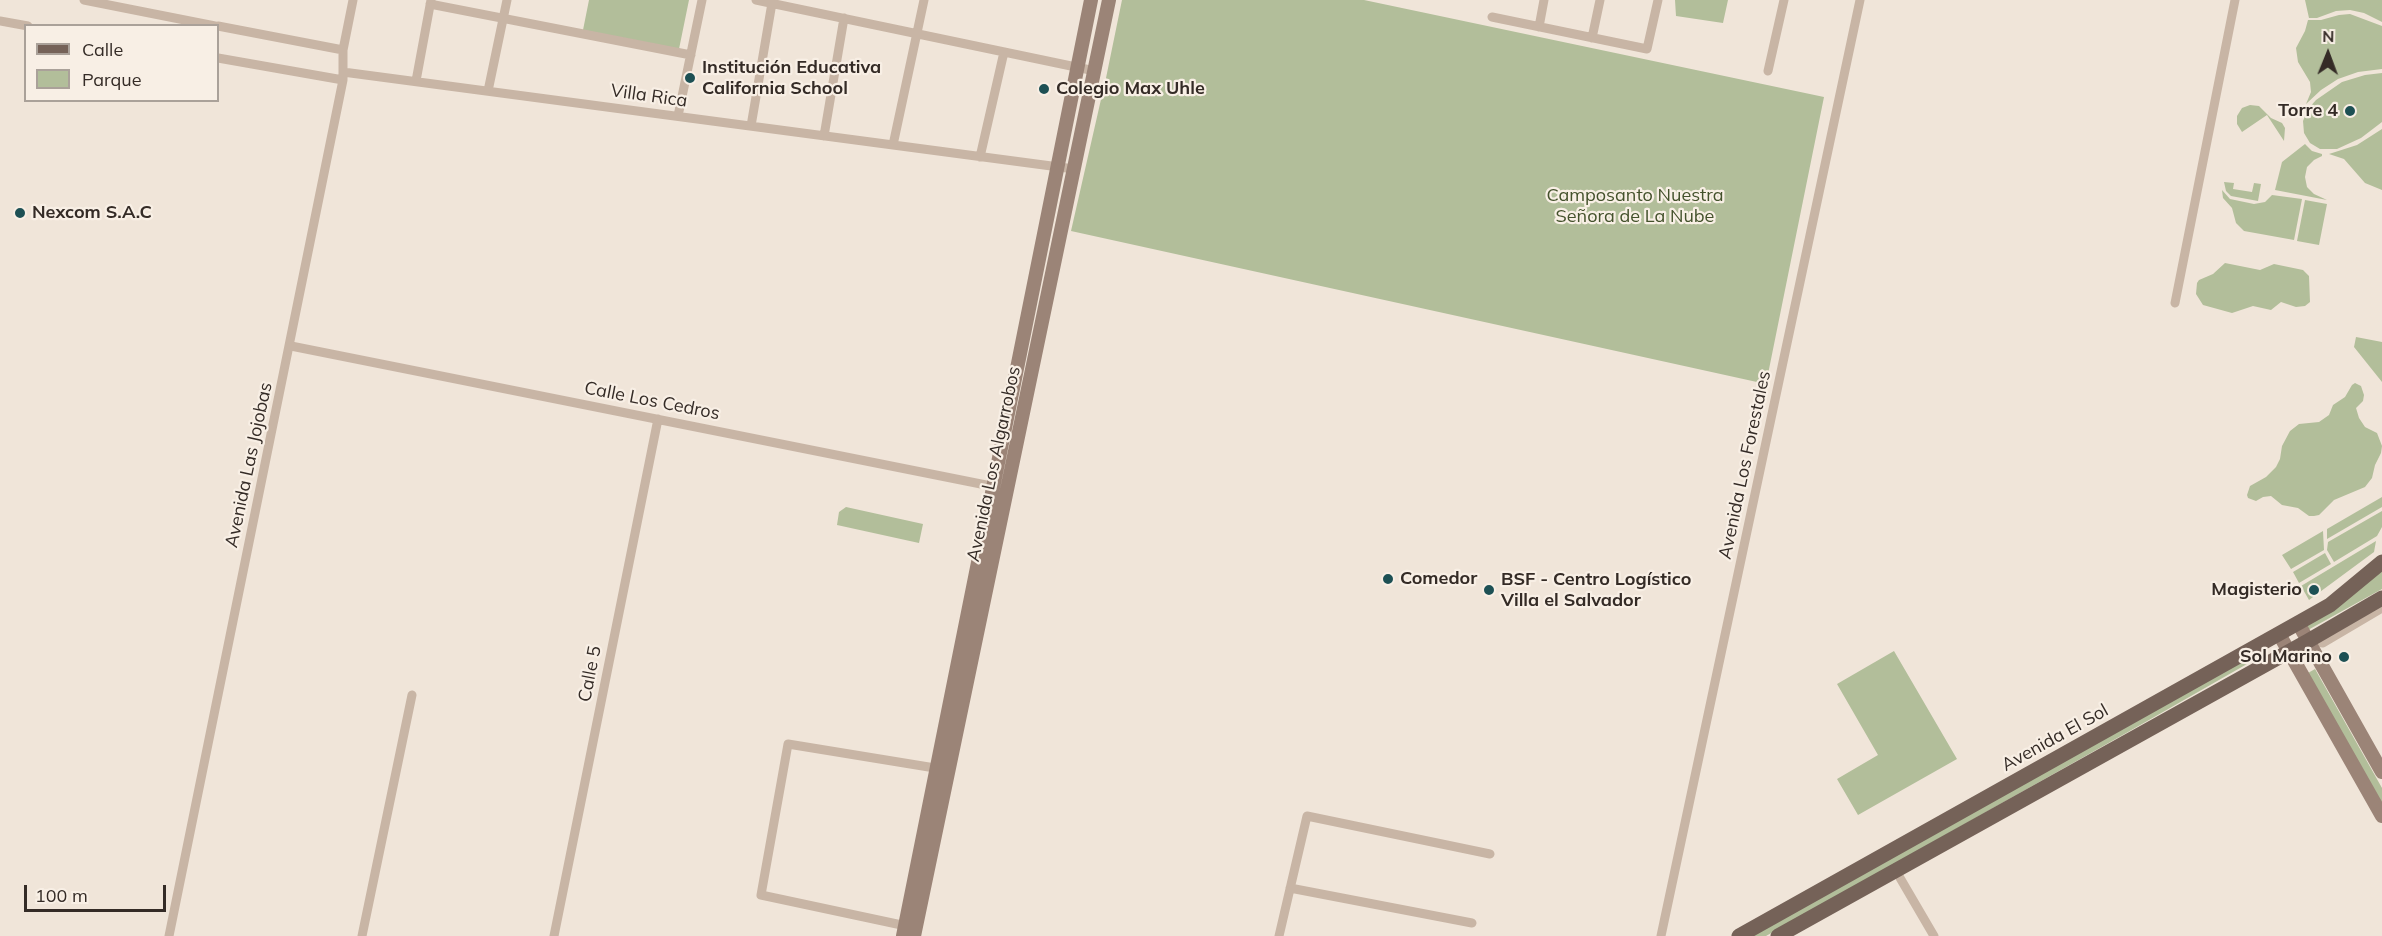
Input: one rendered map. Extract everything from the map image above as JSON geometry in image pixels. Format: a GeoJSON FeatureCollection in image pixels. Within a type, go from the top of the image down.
{"type":"FeatureCollection","features":[{"type":"Feature","properties":{"kind":"main road","name":"Avenida El Sol"},"geometry":{"type":"LineString","coordinates":[[1739,936],[2330,605],[2382,562]]}},
{"type":"Feature","properties":{"kind":"main road","name":"Avenida El Sol"},"geometry":{"type":"LineString","coordinates":[[1778,936],[2382,598]]}},
{"type":"Feature","properties":{"kind":"street"},"geometry":{"type":"LineString","coordinates":[[84,0],[206,24]]}},
{"type":"Feature","properties":{"kind":"street","name":"Avenida Las Jojobas"},"geometry":{"type":"LineString","coordinates":[[169,936],[291,346],[343,76],[343,51],[353,0]]}},
{"type":"Feature","properties":{"kind":"street"},"geometry":{"type":"LineString","coordinates":[[488,91],[507,0]]}},
{"type":"Feature","properties":{"kind":"street"},"geometry":{"type":"LineString","coordinates":[[678,117],[702,0]]}},
{"type":"Feature","properties":{"kind":"street"},"geometry":{"type":"LineString","coordinates":[[756,0],[1095,71]]}},
{"type":"Feature","properties":{"kind":"street"},"geometry":{"type":"LineString","coordinates":[[894,145],[924,0]]}},
{"type":"Feature","properties":{"kind":"street","name":"Avenida Los Algarrobos"},"geometry":{"type":"LineString","coordinates":[[943,769],[993,486],[1091,0]]}},
{"type":"Feature","properties":{"kind":"street","name":"Avenida Los Algarrobos"},"geometry":{"type":"LineString","coordinates":[[909,932],[943,769],[1007,489],[1109,0]]}},
{"type":"Feature","properties":{"kind":"street"},"geometry":{"type":"LineString","coordinates":[[1539,27],[1544,0]]}},
{"type":"Feature","properties":{"kind":"street"},"geometry":{"type":"LineString","coordinates":[[1592,38],[1600,0]]}},
{"type":"Feature","properties":{"kind":"street"},"geometry":{"type":"LineString","coordinates":[[1492,17],[1647,49],[1658,0]]}},
{"type":"Feature","properties":{"kind":"street"},"geometry":{"type":"LineString","coordinates":[[1768,71],[1784,0]]}},
{"type":"Feature","properties":{"kind":"street","name":"Avenida Los Forestales"},"geometry":{"type":"LineString","coordinates":[[1661,936],[1860,0]]}},
{"type":"Feature","properties":{"kind":"street"},"geometry":{"type":"LineString","coordinates":[[2175,303],[2235,0]]}},
{"type":"Feature","properties":{"kind":"street"},"geometry":{"type":"LineString","coordinates":[[416,81],[431,2],[691,55]]}},
{"type":"Feature","properties":{"kind":"street"},"geometry":{"type":"LineString","coordinates":[[751,126],[772,3]]}},
{"type":"Feature","properties":{"kind":"street"},"geometry":{"type":"LineString","coordinates":[[824,136],[844,18]]}},
{"type":"Feature","properties":{"kind":"street"},"geometry":{"type":"LineString","coordinates":[[0,21],[24,25]]}},
{"type":"Feature","properties":{"kind":"street"},"geometry":{"type":"LineString","coordinates":[[219,27],[343,51]]}},
{"type":"Feature","properties":{"kind":"street"},"geometry":{"type":"LineString","coordinates":[[980,157],[1004,52]]}},
{"type":"Feature","properties":{"kind":"street","name":"Villa Rica"},"geometry":{"type":"LineString","coordinates":[[219,58],[343,76],[416,81],[1074,169]]}},
{"type":"Feature","properties":{"kind":"street","name":"Calle Los Cedros"},"geometry":{"type":"LineString","coordinates":[[291,346],[1007,489]]}},
{"type":"Feature","properties":{"kind":"street","name":"Calle 5"},"geometry":{"type":"LineString","coordinates":[[554,936],[658,419]]}},
{"type":"Feature","properties":{"kind":"street","name":"Avenida El Sol"},"geometry":{"type":"LineString","coordinates":[[2308,641],[2323,644],[2382,608]]}},
{"type":"Feature","properties":{"kind":"street"},"geometry":{"type":"LineString","coordinates":[[2298,623],[2382,772]]}},
{"type":"Feature","properties":{"kind":"street"},"geometry":{"type":"LineString","coordinates":[[2279,634],[2382,816]]}},
{"type":"Feature","properties":{"kind":"street"},"geometry":{"type":"LineString","coordinates":[[362,936],[412,695]]}},
{"type":"Feature","properties":{"kind":"street"},"geometry":{"type":"LineString","coordinates":[[909,932],[760,895],[788,744],[943,769]]}},
{"type":"Feature","properties":{"kind":"street"},"geometry":{"type":"LineString","coordinates":[[1279,936],[1307,816],[1490,854]]}},
{"type":"Feature","properties":{"kind":"street"},"geometry":{"type":"LineString","coordinates":[[1896,871],[1934,936]]}},
{"type":"Feature","properties":{"kind":"street"},"geometry":{"type":"LineString","coordinates":[[1290,888],[1472,923]]}},
{"type":"Feature","properties":{"kind":"green space"},"geometry":{"type":"Polygon","coordinates":[[[589,0],[689,0],[679,49],[583,30],[589,0]]]}},
{"type":"Feature","properties":{"kind":"green space","name":"Camposanto Nuestra Señora de La Nube"},"geometry":{"type":"Polygon","coordinates":[[[1122,0],[1364,0],[1824,97],[1766,384],[1071,231],[1102,95],[1110,92],[1111,85],[1106,78],[1122,0]]]}},
{"type":"Feature","properties":{"kind":"green space"},"geometry":{"type":"Polygon","coordinates":[[[1675,0],[1728,0],[1723,23],[1676,16],[1675,0]]]}},
{"type":"Feature","properties":{"kind":"green space"},"geometry":{"type":"Polygon","coordinates":[[[2305,0],[2382,0],[2382,22],[2364,13],[2350,10],[2309,18],[2305,0]]]}},
{"type":"Feature","properties":{"kind":"green space"},"geometry":{"type":"Polygon","coordinates":[[[2350,14],[2382,26],[2382,69],[2358,72],[2338,79],[2306,104],[2311,92],[2310,82],[2298,62],[2296,48],[2308,20],[2321,20],[2350,14]]]}},
{"type":"Feature","properties":{"kind":"green space"},"geometry":{"type":"Polygon","coordinates":[[[2382,73],[2382,122],[2361,138],[2337,149],[2320,149],[2310,143],[2304,133],[2303,121],[2308,109],[2316,100],[2342,82],[2382,73]]]}},
{"type":"Feature","properties":{"kind":"green space"},"geometry":{"type":"Polygon","coordinates":[[[2250,105],[2259,106],[2271,118],[2282,123],[2285,128],[2284,141],[2267,115],[2242,132],[2237,124],[2237,116],[2242,108],[2250,105]]]}},
{"type":"Feature","properties":{"kind":"green space"},"geometry":{"type":"Polygon","coordinates":[[[2382,129],[2382,190],[2365,183],[2344,159],[2329,154],[2357,145],[2382,129]]]}},
{"type":"Feature","properties":{"kind":"green space"},"geometry":{"type":"Polygon","coordinates":[[[2305,144],[2312,151],[2322,154],[2307,167],[2305,177],[2307,187],[2314,194],[2327,200],[2275,190],[2282,162],[2305,144]]]}},
{"type":"Feature","properties":{"kind":"green space"},"geometry":{"type":"Polygon","coordinates":[[[2224,182],[2234,183],[2233,189],[2252,192],[2254,183],[2261,184],[2258,201],[2231,196],[2226,191],[2224,182]]]}},
{"type":"Feature","properties":{"kind":"green space"},"geometry":{"type":"Polygon","coordinates":[[[2222,190],[2230,199],[2254,204],[2265,202],[2272,195],[2302,199],[2294,240],[2244,231],[2236,223],[2232,208],[2223,198],[2222,190]]]}},
{"type":"Feature","properties":{"kind":"green space"},"geometry":{"type":"Polygon","coordinates":[[[2305,200],[2327,204],[2319,245],[2297,241],[2305,200]]]}},
{"type":"Feature","properties":{"kind":"green space"},"geometry":{"type":"Polygon","coordinates":[[[2225,263],[2260,270],[2274,264],[2303,270],[2309,276],[2310,302],[2305,306],[2296,307],[2281,302],[2271,310],[2253,306],[2232,313],[2203,305],[2196,294],[2197,283],[2213,274],[2225,263]]]}},
{"type":"Feature","properties":{"kind":"green space"},"geometry":{"type":"Polygon","coordinates":[[[2356,337],[2382,342],[2382,382],[2354,347],[2356,337]]]}},
{"type":"Feature","properties":{"kind":"green space"},"geometry":{"type":"Polygon","coordinates":[[[2355,383],[2361,386],[2364,395],[2363,401],[2356,408],[2359,418],[2365,427],[2377,433],[2382,446],[2372,478],[2365,487],[2334,500],[2319,515],[2314,516],[2309,516],[2298,508],[2282,505],[2271,496],[2256,501],[2248,498],[2250,486],[2266,477],[2276,467],[2282,446],[2290,431],[2299,424],[2319,422],[2329,415],[2333,405],[2345,397],[2355,383]]]}},
{"type":"Feature","properties":{"kind":"green space"},"geometry":{"type":"Polygon","coordinates":[[[2382,497],[2382,507],[2327,539],[2327,529],[2382,497]]]}},
{"type":"Feature","properties":{"kind":"green space"},"geometry":{"type":"Polygon","coordinates":[[[846,507],[923,524],[919,543],[837,525],[839,512],[846,507]]]}},
{"type":"Feature","properties":{"kind":"green space"},"geometry":{"type":"Polygon","coordinates":[[[2382,511],[2382,527],[2377,536],[2334,562],[2327,550],[2328,542],[2382,511]]]}},
{"type":"Feature","properties":{"kind":"green space"},"geometry":{"type":"Polygon","coordinates":[[[2323,531],[2324,550],[2291,569],[2282,555],[2323,531]]]}},
{"type":"Feature","properties":{"kind":"green space"},"geometry":{"type":"Polygon","coordinates":[[[2376,541],[2374,552],[2309,600],[2301,586],[2376,541]]]}},
{"type":"Feature","properties":{"kind":"green space"},"geometry":{"type":"Polygon","coordinates":[[[2325,553],[2331,564],[2299,583],[2293,572],[2325,553]]]}},
{"type":"Feature","properties":{"kind":"green space"},"geometry":{"type":"Polygon","coordinates":[[[2382,568],[2382,589],[2308,630],[2307,624],[2382,568]]]}},
{"type":"Feature","properties":{"kind":"green space"},"geometry":{"type":"Polygon","coordinates":[[[2265,645],[2268,652],[2128,732],[1766,936],[1753,936],[2265,645]]]}},
{"type":"Feature","properties":{"kind":"green space"},"geometry":{"type":"Polygon","coordinates":[[[1894,651],[1957,759],[1858,815],[1837,779],[1878,755],[1837,684],[1894,651]]]}},
{"type":"Feature","properties":{"kind":"green space"},"geometry":{"type":"Polygon","coordinates":[[[2315,669],[2382,788],[2382,805],[2308,673],[2315,669]]]}},
{"type":"Feature","properties":{"kind":"place","name":"Institución Educativa California School"},"geometry":{"type":"Point","coordinates":[690,78]}},
{"type":"Feature","properties":{"kind":"place","name":"Colegio Max Uhle"},"geometry":{"type":"Point","coordinates":[1044,89]}},
{"type":"Feature","properties":{"kind":"place","name":"Torre 4"},"geometry":{"type":"Point","coordinates":[2350,111]}},
{"type":"Feature","properties":{"kind":"place","name":"Nexcom S.A.C"},"geometry":{"type":"Point","coordinates":[20,213]}},
{"type":"Feature","properties":{"kind":"place","name":"Comedor"},"geometry":{"type":"Point","coordinates":[1388,579]}},
{"type":"Feature","properties":{"kind":"place","name":"BSF - Centro Logístico Villa el Salvador"},"geometry":{"type":"Point","coordinates":[1489,590]}},
{"type":"Feature","properties":{"kind":"place","name":"Magisterio"},"geometry":{"type":"Point","coordinates":[2314,590]}},
{"type":"Feature","properties":{"kind":"place","name":"Sol Marino"},"geometry":{"type":"Point","coordinates":[2344,657]}}]}
